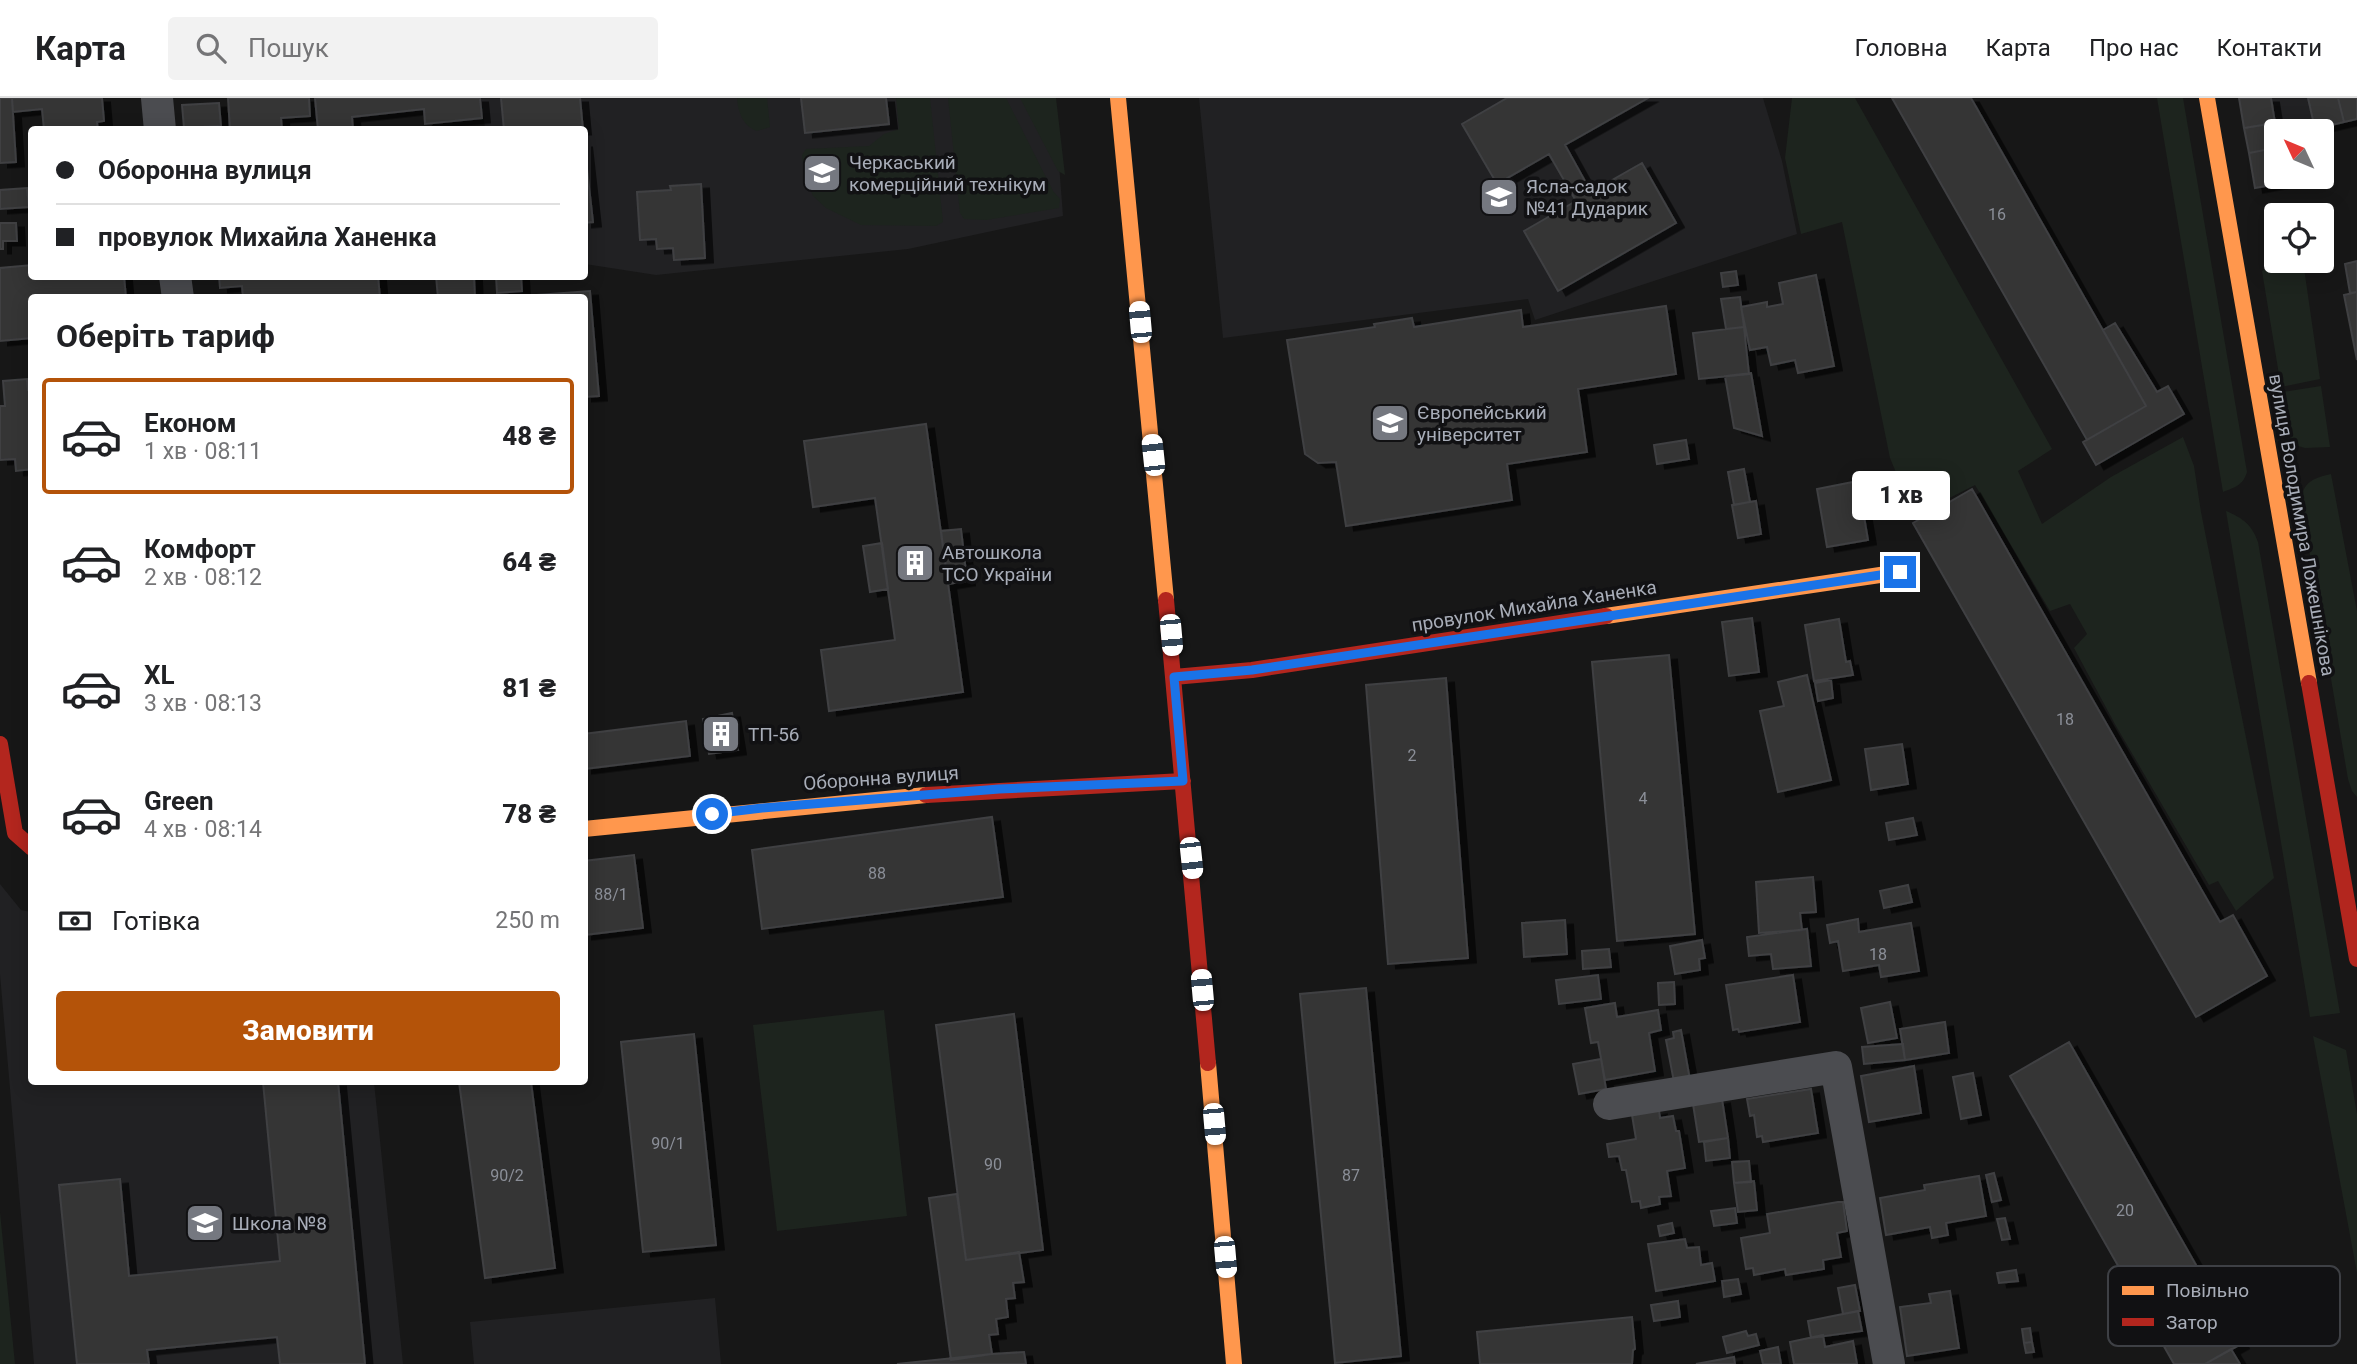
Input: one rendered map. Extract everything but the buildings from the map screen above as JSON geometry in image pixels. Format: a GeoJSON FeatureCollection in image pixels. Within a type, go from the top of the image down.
{"type":"FeatureCollection","features":[{"type":"Feature","properties":{"kind":"street"},"geometry":{"type":"LineString","coordinates":[[157,98],[160,126]]}},
{"type":"Feature","properties":{"kind":"street"},"geometry":{"type":"LineString","coordinates":[[1118,98],[1174,677],[1234,1364]]}},
{"type":"Feature","properties":{"kind":"street","name":"вулиця Володимира Ложешнікова"},"geometry":{"type":"LineString","coordinates":[[2207,98],[2357,959]]}},
{"type":"Feature","properties":{"kind":"street","name":"провулок Михайла Ханенка"},"geometry":{"type":"LineString","coordinates":[[1174,677],[1252,670],[1900,572]]}},
{"type":"Feature","properties":{"kind":"street"},"geometry":{"type":"LineString","coordinates":[[0,744],[15,833],[28,844]]}},
{"type":"Feature","properties":{"kind":"street","name":"Оборонна вулиця"},"geometry":{"type":"LineString","coordinates":[[588,830],[776,807],[999,789],[1183,781]]}},
{"type":"Feature","properties":{"kind":"street"},"geometry":{"type":"LineString","coordinates":[[1609,1104],[1836,1067],[1889,1364]]}},
{"type":"Feature","properties":{"kind":"shaded area","name":"Черкаський комерційний технікум"},"geometry":{"type":"Polygon","coordinates":[[[481,98],[1054,98],[1063,216],[908,249],[656,275],[588,264],[588,126],[485,126],[481,98]]]}},
{"type":"Feature","properties":{"kind":"shaded area"},"geometry":{"type":"Polygon","coordinates":[[[737,98],[767,98],[770,127],[757,131],[748,126],[740,113],[737,98]]]}},
{"type":"Feature","properties":{"kind":"shaded area"},"geometry":{"type":"Polygon","coordinates":[[[896,98],[930,98],[943,222],[936,226],[861,225],[826,208],[813,196],[804,173],[802,155],[806,149],[869,146],[884,134],[899,129],[896,98]]]}},
{"type":"Feature","properties":{"kind":"shaded area"},"geometry":{"type":"Polygon","coordinates":[[[948,98],[1006,98],[1053,191],[1060,199],[1059,208],[986,220],[964,219],[960,213],[948,98]]]}},
{"type":"Feature","properties":{"kind":"shaded area"},"geometry":{"type":"Polygon","coordinates":[[[1020,98],[1056,98],[1065,175],[1058,171],[1020,98]]]}},
{"type":"Feature","properties":{"kind":"shaded area","name":"Ясла-садок №41 Дударик"},"geometry":{"type":"Polygon","coordinates":[[[1199,98],[1763,98],[1782,161],[1797,234],[1535,320],[1528,299],[1223,338],[1199,98]]]}},
{"type":"Feature","properties":{"kind":"shaded area"},"geometry":{"type":"Polygon","coordinates":[[[1792,98],[1855,98],[2052,449],[2018,471],[2042,524],[2111,477],[2183,437],[2194,466],[2274,878],[2236,911],[2218,881],[2209,885],[2116,726],[2074,648],[2087,634],[2070,604],[2050,611],[1975,485],[1914,516],[1890,458],[1842,222],[1801,234],[1785,158],[1792,98]]]}},
{"type":"Feature","properties":{"kind":"shaded area"},"geometry":{"type":"Polygon","coordinates":[[[2157,98],[2183,98],[2247,472],[2238,485],[2223,492],[2157,98]]]}},
{"type":"Feature","properties":{"kind":"shaded area"},"geometry":{"type":"Polygon","coordinates":[[[2239,98],[2357,98],[2357,119],[2334,125],[2334,119],[2264,119],[2264,186],[2255,188],[2239,98]]]}},
{"type":"Feature","properties":{"kind":"shaded area"},"geometry":{"type":"Polygon","coordinates":[[[2262,271],[2305,273],[2320,379],[2281,387],[2262,271]]]}},
{"type":"Feature","properties":{"kind":"shaded area"},"geometry":{"type":"Polygon","coordinates":[[[2321,386],[2330,447],[2305,448],[2291,444],[2282,392],[2321,386]]]}},
{"type":"Feature","properties":{"kind":"shaded area"},"geometry":{"type":"Polygon","coordinates":[[[2331,474],[2357,611],[2357,797],[2348,779],[2301,502],[2306,485],[2331,474]]]}},
{"type":"Feature","properties":{"kind":"shaded area"},"geometry":{"type":"Polygon","coordinates":[[[2226,511],[2246,523],[2258,542],[2340,1013],[2310,1017],[2226,511]]]}},
{"type":"Feature","properties":{"kind":"shaded area","name":"Школа №8"},"geometry":{"type":"Polygon","coordinates":[[[0,884],[21,910],[28,911],[28,1085],[374,1085],[403,1364],[34,1364],[0,974],[0,884]]]}},
{"type":"Feature","properties":{"kind":"shaded area"},"geometry":{"type":"Polygon","coordinates":[[[884,1010],[907,1216],[777,1231],[753,1025],[884,1010]]]}},
{"type":"Feature","properties":{"kind":"shaded area"},"geometry":{"type":"Polygon","coordinates":[[[2313,1036],[2346,1050],[2357,1114],[2357,1273],[2313,1036]]]}},
{"type":"Feature","properties":{"kind":"shaded area"},"geometry":{"type":"Polygon","coordinates":[[[0,1212],[15,1364],[0,1364],[0,1212]]]}},
{"type":"Feature","properties":{"kind":"shaded area"},"geometry":{"type":"Polygon","coordinates":[[[715,1298],[721,1364],[474,1364],[470,1322],[715,1298]]]}},
{"type":"Feature","properties":{"kind":"traffic: slow"},"geometry":{"type":"LineString","coordinates":[[1118,98],[1166,600]]}},
{"type":"Feature","properties":{"kind":"traffic: slow"},"geometry":{"type":"LineString","coordinates":[[2207,98],[2309,683]]}},
{"type":"Feature","properties":{"kind":"traffic: slow"},"geometry":{"type":"LineString","coordinates":[[1606,616],[1900,572]]}},
{"type":"Feature","properties":{"kind":"traffic: slow"},"geometry":{"type":"LineString","coordinates":[[588,829],[926,795]]}},
{"type":"Feature","properties":{"kind":"traffic: slow"},"geometry":{"type":"LineString","coordinates":[[1208,1063],[1234,1364]]}},
{"type":"Feature","properties":{"kind":"traffic: jam"},"geometry":{"type":"LineString","coordinates":[[1166,600],[1208,1063]]}},
{"type":"Feature","properties":{"kind":"traffic: jam"},"geometry":{"type":"LineString","coordinates":[[1174,677],[1252,670],[1606,616]]}},
{"type":"Feature","properties":{"kind":"traffic: jam"},"geometry":{"type":"LineString","coordinates":[[2309,683],[2357,959]]}},
{"type":"Feature","properties":{"kind":"traffic: jam"},"geometry":{"type":"LineString","coordinates":[[0,744],[15,833],[28,844]]}},
{"type":"Feature","properties":{"kind":"traffic: jam"},"geometry":{"type":"LineString","coordinates":[[926,795],[1183,781]]}},
{"type":"Feature","properties":{"kind":"place","name":"Черкаський комерційний технікум"},"geometry":{"type":"Point","coordinates":[822,173]}},
{"type":"Feature","properties":{"kind":"place","name":"Ясла-садок №41 Дударик"},"geometry":{"type":"Point","coordinates":[1499,197]}},
{"type":"Feature","properties":{"kind":"place","name":"Європейський університет"},"geometry":{"type":"Point","coordinates":[1390,423]}},
{"type":"Feature","properties":{"kind":"place","name":"Автошкола ТСО України"},"geometry":{"type":"Point","coordinates":[915,563]}},
{"type":"Feature","properties":{"kind":"place","name":"ТП-56"},"geometry":{"type":"Point","coordinates":[721,734]}},
{"type":"Feature","properties":{"kind":"place","name":"Школа №8"},"geometry":{"type":"Point","coordinates":[205,1223]}},
{"type":"Feature","properties":{"kind":"route"},"geometry":{"type":"LineString","coordinates":[[712,814],[999,789],[1183,781],[1174,677],[1252,670],[1900,572]]}}]}
